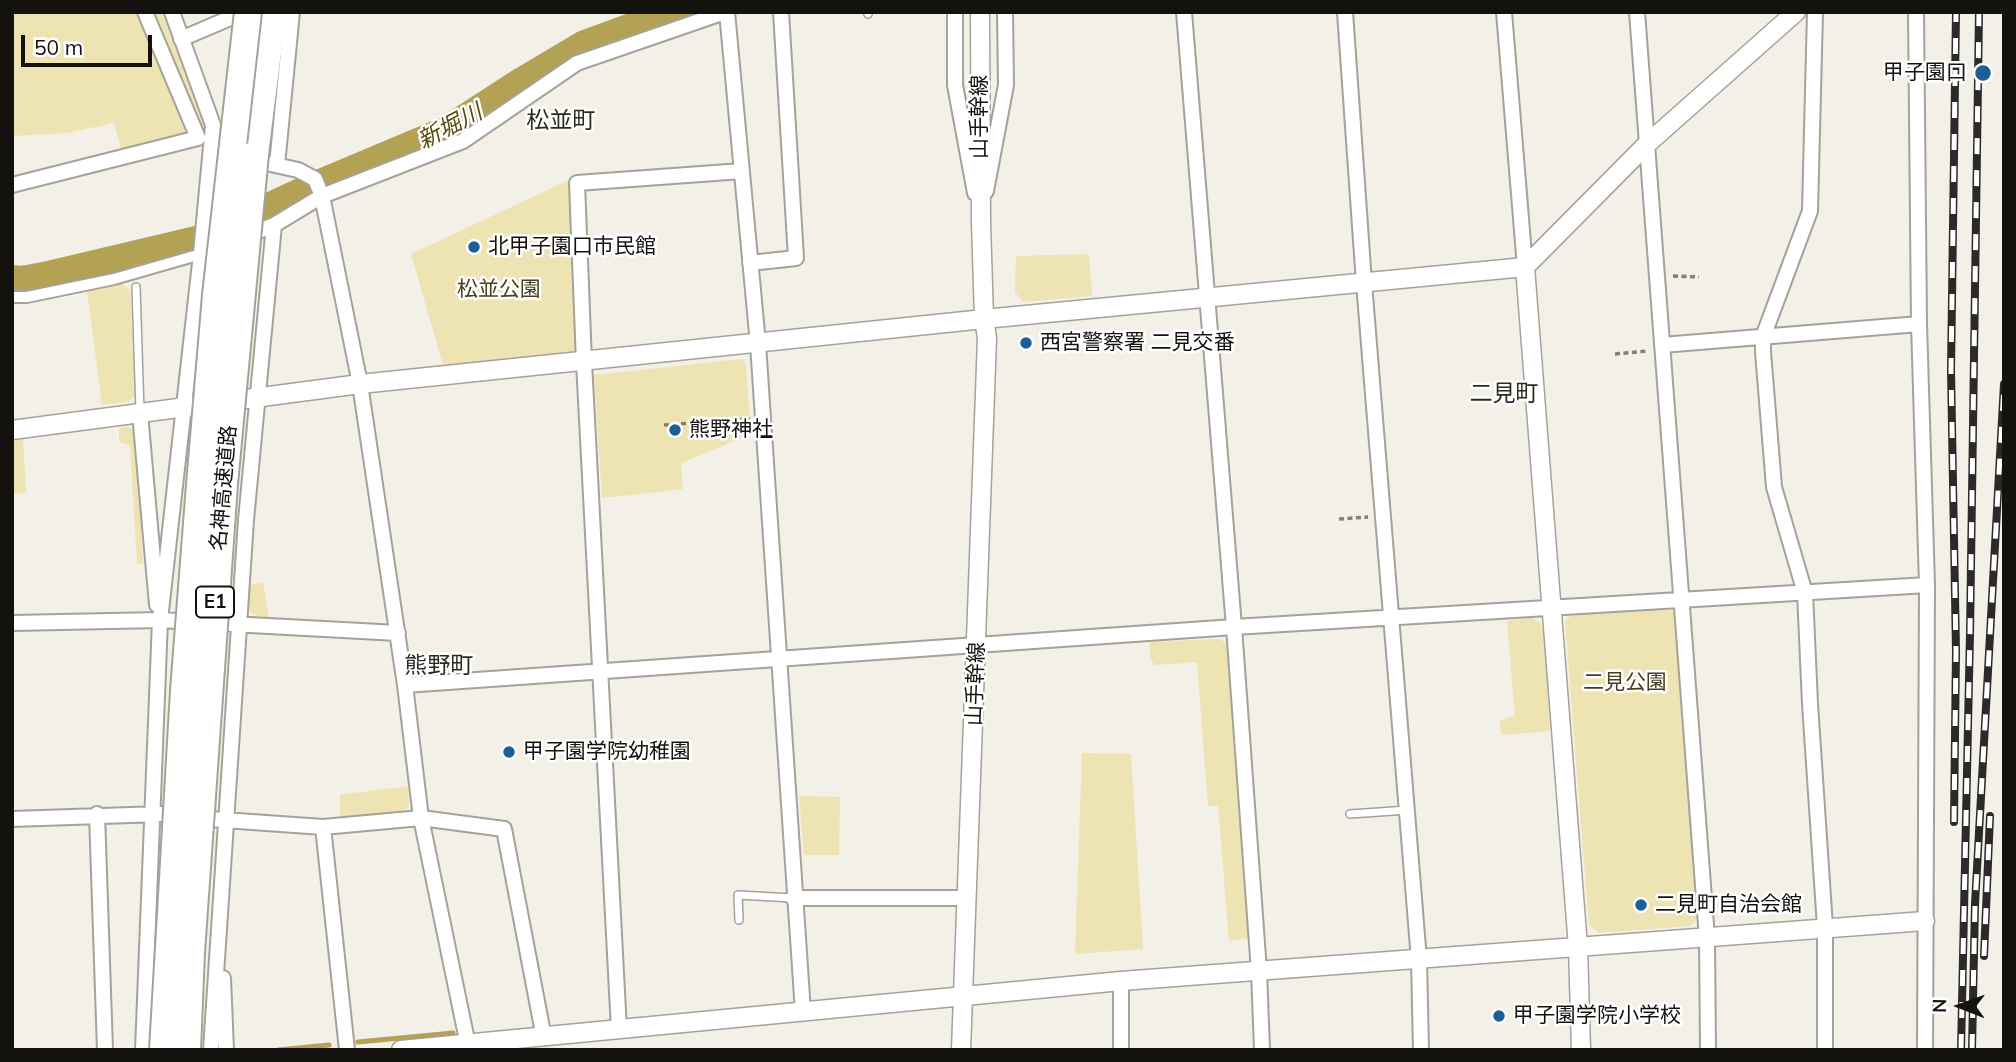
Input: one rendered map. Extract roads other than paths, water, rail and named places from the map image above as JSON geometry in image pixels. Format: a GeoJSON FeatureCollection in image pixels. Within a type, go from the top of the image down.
{"type":"FeatureCollection","features":[{"type":"Feature","properties":{"kind":"highway","name":"名神高速道路"},"geometry":{"type":"LineString","coordinates":[[163,1050],[184,691],[201,471],[216,295],[246,12]]}},
{"type":"Feature","properties":{"kind":"highway","name":"名神高速道路"},"geometry":{"type":"LineString","coordinates":[[187,1050],[192,938],[224,484],[255,154],[273,12]]}},
{"type":"Feature","properties":{"kind":"street"},"geometry":{"type":"LineString","coordinates":[[145,12],[198,138],[210,152],[298,170],[319,188],[360,383],[398,633],[421,818],[469,1047]]}},
{"type":"Feature","properties":{"kind":"street"},"geometry":{"type":"LineString","coordinates":[[143,1050],[160,620],[213,125],[172,12]]}},
{"type":"Feature","properties":{"kind":"street"},"geometry":{"type":"LineString","coordinates":[[181,39],[246,12]]}},
{"type":"Feature","properties":{"kind":"street"},"geometry":{"type":"LineString","coordinates":[[277,165],[292,12]]}},
{"type":"Feature","properties":{"kind":"street"},"geometry":{"type":"LineString","coordinates":[[12,297],[27,297],[136,274],[201,254],[274,225],[319,188],[463,141],[576,63],[726,12],[758,344],[793,898],[803,1012]]}},
{"type":"Feature","properties":{"kind":"street"},"geometry":{"type":"LineString","coordinates":[[750,263],[796,258],[781,12]]}},
{"type":"Feature","properties":{"kind":"street"},"geometry":{"type":"LineString","coordinates":[[955,12],[955,85],[981,222]]}},
{"type":"Feature","properties":{"kind":"street","name":"山手幹線"},"geometry":{"type":"LineString","coordinates":[[961,1050],[988,338],[984,318],[981,222],[980,12]]}},
{"type":"Feature","properties":{"kind":"street"},"geometry":{"type":"LineString","coordinates":[[981,222],[1006,85],[1005,12]]}},
{"type":"Feature","properties":{"kind":"street"},"geometry":{"type":"LineString","coordinates":[[1184,12],[1234,628],[1259,971],[1262,1050]]}},
{"type":"Feature","properties":{"kind":"street"},"geometry":{"type":"LineString","coordinates":[[1345,12],[1364,283],[1419,960],[1421,1050]]}},
{"type":"Feature","properties":{"kind":"street"},"geometry":{"type":"LineString","coordinates":[[1504,12],[1578,947],[1581,1050]]}},
{"type":"Feature","properties":{"kind":"street"},"geometry":{"type":"LineString","coordinates":[[1637,12],[1707,938],[1708,1050]]}},
{"type":"Feature","properties":{"kind":"street"},"geometry":{"type":"LineString","coordinates":[[12,430],[360,383],[758,344],[984,318],[1525,267],[1647,144],[1796,12]]}},
{"type":"Feature","properties":{"kind":"street"},"geometry":{"type":"LineString","coordinates":[[1815,12],[1810,211],[1763,337],[1774,487],[1805,593],[1825,927],[1825,1050]]}},
{"type":"Feature","properties":{"kind":"street"},"geometry":{"type":"LineString","coordinates":[[1916,12],[1919,324],[1927,585],[1925,1050]]}},
{"type":"Feature","properties":{"kind":"street"},"geometry":{"type":"LineString","coordinates":[[12,186],[198,138]]}},
{"type":"Feature","properties":{"kind":"street"},"geometry":{"type":"LineString","coordinates":[[619,1030],[577,183],[742,171]]}},
{"type":"Feature","properties":{"kind":"street"},"geometry":{"type":"LineString","coordinates":[[211,1050],[239,624],[274,225]]}},
{"type":"Feature","properties":{"kind":"street"},"geometry":{"type":"LineString","coordinates":[[135,287],[136,274]]}},
{"type":"Feature","properties":{"kind":"street"},"geometry":{"type":"LineString","coordinates":[[1662,347],[1919,324]]}},
{"type":"Feature","properties":{"kind":"street"},"geometry":{"type":"LineString","coordinates":[[140,412],[155,593],[160,620]]}},
{"type":"Feature","properties":{"kind":"street"},"geometry":{"type":"LineString","coordinates":[[405,685],[1234,628],[1927,585]]}},
{"type":"Feature","properties":{"kind":"street"},"geometry":{"type":"LineString","coordinates":[[12,623],[160,620],[398,633]]}},
{"type":"Feature","properties":{"kind":"street"},"geometry":{"type":"LineString","coordinates":[[12,819],[154,813],[226,822],[323,827],[421,818],[504,829],[544,1038]]}},
{"type":"Feature","properties":{"kind":"street"},"geometry":{"type":"LineString","coordinates":[[97,814],[105,1050]]}},
{"type":"Feature","properties":{"kind":"street"},"geometry":{"type":"LineString","coordinates":[[323,827],[347,1050]]}},
{"type":"Feature","properties":{"kind":"street"},"geometry":{"type":"LineString","coordinates":[[793,898],[966,898]]}},
{"type":"Feature","properties":{"kind":"street"},"geometry":{"type":"LineString","coordinates":[[220,908],[226,1050]]}},
{"type":"Feature","properties":{"kind":"street"},"geometry":{"type":"LineString","coordinates":[[401,1050],[469,1047],[1121,981],[1925,921]]}},
{"type":"Feature","properties":{"kind":"street"},"geometry":{"type":"LineString","coordinates":[[1121,981],[1121,1050]]}},
{"type":"Feature","properties":{"kind":"lane"},"geometry":{"type":"LineString","coordinates":[[135,287],[140,412]]}},
{"type":"Feature","properties":{"kind":"lane"},"geometry":{"type":"LineString","coordinates":[[1350,814],[1408,810]]}},
{"type":"Feature","properties":{"kind":"lane"},"geometry":{"type":"LineString","coordinates":[[738,920],[738,895],[793,898]]}},
{"type":"Feature","properties":{"kind":"waterway","name":"新堀川"},"geometry":{"type":"LineString","coordinates":[[223,230],[316,187],[447,132],[585,46],[678,12]]}},
{"type":"Feature","properties":{"kind":"waterway","name":"新堀川"},"geometry":{"type":"LineString","coordinates":[[12,281],[44,278],[196,242]]}},
{"type":"Feature","properties":{"kind":"waterway"},"geometry":{"type":"LineString","coordinates":[[358,1042],[453,1033]]}},
{"type":"Feature","properties":{"kind":"waterway"},"geometry":{"type":"LineString","coordinates":[[278,1050],[329,1045]]}},
{"type":"Feature","properties":{"kind":"railway"},"geometry":{"type":"LineString","coordinates":[[1954,822],[1956,651],[1951,370],[1956,12]]}},
{"type":"Feature","properties":{"kind":"railway"},"geometry":{"type":"LineString","coordinates":[[1961,1050],[1979,12]]}},
{"type":"Feature","properties":{"kind":"railway"},"geometry":{"type":"LineString","coordinates":[[1972,1050],[1975,904],[2004,384]]}},
{"type":"Feature","properties":{"kind":"railway"},"geometry":{"type":"LineString","coordinates":[[1984,956],[1990,816]]}},
{"type":"Feature","properties":{"kind":"place","name":"甲子園口"},"geometry":{"type":"Point","coordinates":[1983,73]}},
{"type":"Feature","properties":{"kind":"place","name":"北甲子園口市民館"},"geometry":{"type":"Point","coordinates":[474,247]}},
{"type":"Feature","properties":{"kind":"place","name":"西宮警察署 二見交番"},"geometry":{"type":"Point","coordinates":[1026,343]}},
{"type":"Feature","properties":{"kind":"place","name":"熊野神社"},"geometry":{"type":"Point","coordinates":[675,430]}},
{"type":"Feature","properties":{"kind":"place","name":"甲子園学院幼稚園"},"geometry":{"type":"Point","coordinates":[509,752]}},
{"type":"Feature","properties":{"kind":"place","name":"二見町自治会館"},"geometry":{"type":"Point","coordinates":[1641,905]}},
{"type":"Feature","properties":{"kind":"place","name":"甲子園学院小学校"},"geometry":{"type":"Point","coordinates":[1499,1016]}},
{"type":"Feature","properties":{"kind":"district","name":"松並町"},"geometry":{"type":"Point","coordinates":[561,121]}},
{"type":"Feature","properties":{"kind":"district","name":"二見町"},"geometry":{"type":"Point","coordinates":[1504,394]}},
{"type":"Feature","properties":{"kind":"district","name":"熊野町"},"geometry":{"type":"Point","coordinates":[439,666]}},
{"type":"Feature","properties":{"kind":"park label","name":"松並公園"},"geometry":{"type":"Point","coordinates":[499,290]}},
{"type":"Feature","properties":{"kind":"park label","name":"二見公園"},"geometry":{"type":"Point","coordinates":[1625,683]}}]}
